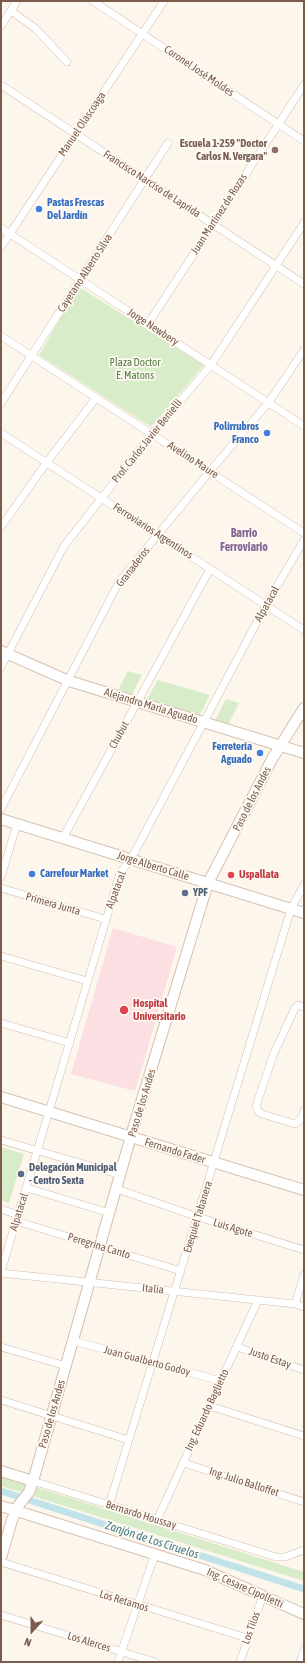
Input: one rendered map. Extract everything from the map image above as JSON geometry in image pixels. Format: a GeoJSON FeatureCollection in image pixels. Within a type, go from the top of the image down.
{"type":"FeatureCollection","features":[{"type":"Feature","properties":{"kind":"street"},"geometry":{"type":"LineString","coordinates":[[1,26],[17,1]]}},
{"type":"Feature","properties":{"kind":"street","name":"Coronel José Moldes"},"geometry":{"type":"LineString","coordinates":[[93,1],[304,141]]}},
{"type":"Feature","properties":{"kind":"street","name":"Manuel Olascoaga"},"geometry":{"type":"LineString","coordinates":[[1,247],[164,1]]}},
{"type":"Feature","properties":{"kind":"street"},"geometry":{"type":"LineString","coordinates":[[11,10],[35,28],[67,62]]}},
{"type":"Feature","properties":{"kind":"street","name":"Francisco Narciso de Laprida"},"geometry":{"type":"LineString","coordinates":[[1,85],[304,284]]}},
{"type":"Feature","properties":{"kind":"street","name":"Juan Martínez de Rozas"},"geometry":{"type":"LineString","coordinates":[[148,324],[304,85]]}},
{"type":"Feature","properties":{"kind":"street","name":"Cayetano Alberto Silva"},"geometry":{"type":"LineString","coordinates":[[1,403],[168,144]]}},
{"type":"Feature","properties":{"kind":"street","name":"Prof. Carlos Javier Benielli"},"geometry":{"type":"LineString","coordinates":[[1,667],[4,652],[59,553],[152,434],[211,365],[275,265],[304,223]]}},
{"type":"Feature","properties":{"kind":"street","name":"Jorge Newbery"},"geometry":{"type":"LineString","coordinates":[[1,228],[304,426]]}},
{"type":"Feature","properties":{"kind":"street","name":"Avelino Maure"},"geometry":{"type":"LineString","coordinates":[[1,336],[304,533]]}},
{"type":"Feature","properties":{"kind":"street","name":"Granaderos"},"geometry":{"type":"LineString","coordinates":[[1,809],[69,681],[119,582],[269,402],[304,350]]}},
{"type":"Feature","properties":{"kind":"street"},"geometry":{"type":"LineString","coordinates":[[1,526],[47,462],[96,398]]}},
{"type":"Feature","properties":{"kind":"street","name":"Ferroviarios Argentinos"},"geometry":{"type":"LineString","coordinates":[[1,433],[304,630]]}},
{"type":"Feature","properties":{"kind":"street","name":"Alpatacal"},"geometry":{"type":"LineString","coordinates":[[1,1272],[120,873],[131,859],[266,605],[304,540]]}},
{"type":"Feature","properties":{"kind":"street","name":"Chubut"},"geometry":{"type":"LineString","coordinates":[[63,838],[210,569]]}},
{"type":"Feature","properties":{"kind":"street","name":"Alejandro María Aguado"},"geometry":{"type":"LineString","coordinates":[[4,652],[69,681],[304,753]]}},
{"type":"Feature","properties":{"kind":"street","name":"Paso de los Andes"},"geometry":{"type":"LineString","coordinates":[[17,1508],[29,1492],[33,1481],[101,1247],[131,1137],[208,883],[272,759],[304,708]]}},
{"type":"Feature","properties":{"kind":"street","name":"Jorge Alberto Calle"},"geometry":{"type":"LineString","coordinates":[[1,819],[304,912]]}},
{"type":"Feature","properties":{"kind":"street"},"geometry":{"type":"LineString","coordinates":[[1,877],[17,824]]}},
{"type":"Feature","properties":{"kind":"street","name":"Exequiel Tabanera"},"geometry":{"type":"LineString","coordinates":[[109,1506],[291,909],[304,885]]}},
{"type":"Feature","properties":{"kind":"street","name":"Primera Junta"},"geometry":{"type":"LineString","coordinates":[[1,888],[106,919]]}},
{"type":"Feature","properties":{"kind":"street"},"geometry":{"type":"LineString","coordinates":[[1,956],[87,980]]}},
{"type":"Feature","properties":{"kind":"street"},"geometry":{"type":"LineString","coordinates":[[304,1007],[298,1005],[295,1008],[272,1059],[256,1106],[258,1111],[262,1114],[295,1124],[302,1118],[304,1111]]}},
{"type":"Feature","properties":{"kind":"street"},"geometry":{"type":"LineString","coordinates":[[1,1023],[70,1043]]}},
{"type":"Feature","properties":{"kind":"street","name":"Fernando Fader"},"geometry":{"type":"LineString","coordinates":[[1,1097],[304,1190]]}},
{"type":"Feature","properties":{"kind":"street"},"geometry":{"type":"LineString","coordinates":[[1,1140],[121,1175]]}},
{"type":"Feature","properties":{"kind":"street"},"geometry":{"type":"LineString","coordinates":[[27,1188],[110,1212]]}},
{"type":"Feature","properties":{"kind":"street","name":"Luis Agote"},"geometry":{"type":"LineString","coordinates":[[117,1189],[198,1217],[304,1250]]}},
{"type":"Feature","properties":{"kind":"street","name":"Peregrina Canto"},"geometry":{"type":"LineString","coordinates":[[1,1209],[17,1218],[101,1247],[181,1271]]}},
{"type":"Feature","properties":{"kind":"street","name":"Italia"},"geometry":{"type":"LineString","coordinates":[[1,1272],[296,1304],[304,1307]]}},
{"type":"Feature","properties":{"kind":"street"},"geometry":{"type":"LineString","coordinates":[[296,1304],[304,1275]]}},
{"type":"Feature","properties":{"kind":"street","name":"Ing. Eduardo Baglietto"},"geometry":{"type":"LineString","coordinates":[[157,1520],[258,1300]]}},
{"type":"Feature","properties":{"kind":"street","name":"Juan Gualberto Godoy"},"geometry":{"type":"LineString","coordinates":[[74,1341],[221,1381]]}},
{"type":"Feature","properties":{"kind":"street"},"geometry":{"type":"LineString","coordinates":[[1,1347],[66,1366]]}},
{"type":"Feature","properties":{"kind":"street","name":"Justo Estay"},"geometry":{"type":"LineString","coordinates":[[237,1347],[304,1370]]}},
{"type":"Feature","properties":{"kind":"street"},"geometry":{"type":"LineString","coordinates":[[1,1400],[130,1440]]}},
{"type":"Feature","properties":{"kind":"street"},"geometry":{"type":"LineString","coordinates":[[210,1406],[304,1436]]}},
{"type":"Feature","properties":{"kind":"street","name":"Ing. Julio Balloffet"},"geometry":{"type":"LineString","coordinates":[[184,1462],[304,1502]]}},
{"type":"Feature","properties":{"kind":"street","name":"Bernardo Houssay"},"geometry":{"type":"LineString","coordinates":[[1,1471],[109,1506],[281,1558],[304,1550]]}},
{"type":"Feature","properties":{"kind":"street","name":"Ing. Cesare Cipolletti"},"geometry":{"type":"LineString","coordinates":[[1,1506],[17,1508],[222,1576],[304,1614]]}},
{"type":"Feature","properties":{"kind":"street"},"geometry":{"type":"LineString","coordinates":[[1,1558],[17,1508]]}},
{"type":"Feature","properties":{"kind":"street"},"geometry":{"type":"LineString","coordinates":[[118,1662],[155,1554]]}},
{"type":"Feature","properties":{"kind":"street","name":"Los Retamos"},"geometry":{"type":"LineString","coordinates":[[1,1562],[247,1638]]}},
{"type":"Feature","properties":{"kind":"street","name":"Los Tilos"},"geometry":{"type":"LineString","coordinates":[[240,1662],[263,1595]]}},
{"type":"Feature","properties":{"kind":"street","name":"Los Alerces"},"geometry":{"type":"LineString","coordinates":[[1,1615],[155,1662]]}},
{"type":"Feature","properties":{"kind":"street"},"geometry":{"type":"LineString","coordinates":[[300,1662],[304,1650]]}},
{"type":"Feature","properties":{"kind":"shaded area","name":"Hospital Universitario"},"geometry":{"type":"Polygon","coordinates":[[[113,928],[177,947],[135,1091],[71,1074],[113,928]]]}},
{"type":"Feature","properties":{"kind":"green space","name":"Plaza Doctor E. Matons"},"geometry":{"type":"Polygon","coordinates":[[[79,287],[204,365],[151,427],[39,355],[79,287]]]}},
{"type":"Feature","properties":{"kind":"green space"},"geometry":{"type":"Polygon","coordinates":[[[128,671],[142,675],[132,694],[118,690],[128,671]]]}},
{"type":"Feature","properties":{"kind":"green space"},"geometry":{"type":"Polygon","coordinates":[[[158,680],[210,695],[199,716],[147,699],[158,680]]]}},
{"type":"Feature","properties":{"kind":"green space"},"geometry":{"type":"Polygon","coordinates":[[[226,699],[239,703],[228,725],[215,721],[226,699]]]}},
{"type":"Feature","properties":{"kind":"green space"},"geometry":{"type":"Polygon","coordinates":[[[1,1147],[24,1154],[9,1203],[1,1200],[1,1147]]]}},
{"type":"Feature","properties":{"kind":"green space"},"geometry":{"type":"Polygon","coordinates":[[[1,1476],[304,1572],[304,1581],[1,1486],[1,1476]]]}},
{"type":"Feature","properties":{"kind":"waterway","name":"Zanjón de Los Ciruelos"},"geometry":{"type":"LineString","coordinates":[[1,1491],[304,1589]]}},
{"type":"Feature","properties":{"kind":"place","name":"Escuela 1-259 \"Doctor Carlos N. Vergara\""},"geometry":{"type":"Point","coordinates":[275,150]}},
{"type":"Feature","properties":{"kind":"place","name":"Pastas Frescas Del Jardín"},"geometry":{"type":"Point","coordinates":[39,209]}},
{"type":"Feature","properties":{"kind":"place","name":"Polirrubros Franco"},"geometry":{"type":"Point","coordinates":[267,433]}},
{"type":"Feature","properties":{"kind":"place","name":"Ferreteria Aguado"},"geometry":{"type":"Point","coordinates":[260,753]}},
{"type":"Feature","properties":{"kind":"place","name":"Carrefour Market"},"geometry":{"type":"Point","coordinates":[32,874]}},
{"type":"Feature","properties":{"kind":"place","name":"Uspallata"},"geometry":{"type":"Point","coordinates":[231,875]}},
{"type":"Feature","properties":{"kind":"place","name":"YPF"},"geometry":{"type":"Point","coordinates":[185,893]}},
{"type":"Feature","properties":{"kind":"place","name":"Hospital Universitario"},"geometry":{"type":"Point","coordinates":[124,1010]}},
{"type":"Feature","properties":{"kind":"place","name":"Delegación Municipal - Centro Sexta"},"geometry":{"type":"Point","coordinates":[21,1174]}},
{"type":"Feature","properties":{"kind":"district","name":"Barrio Ferroviario"},"geometry":{"type":"Point","coordinates":[244,540]}}]}
